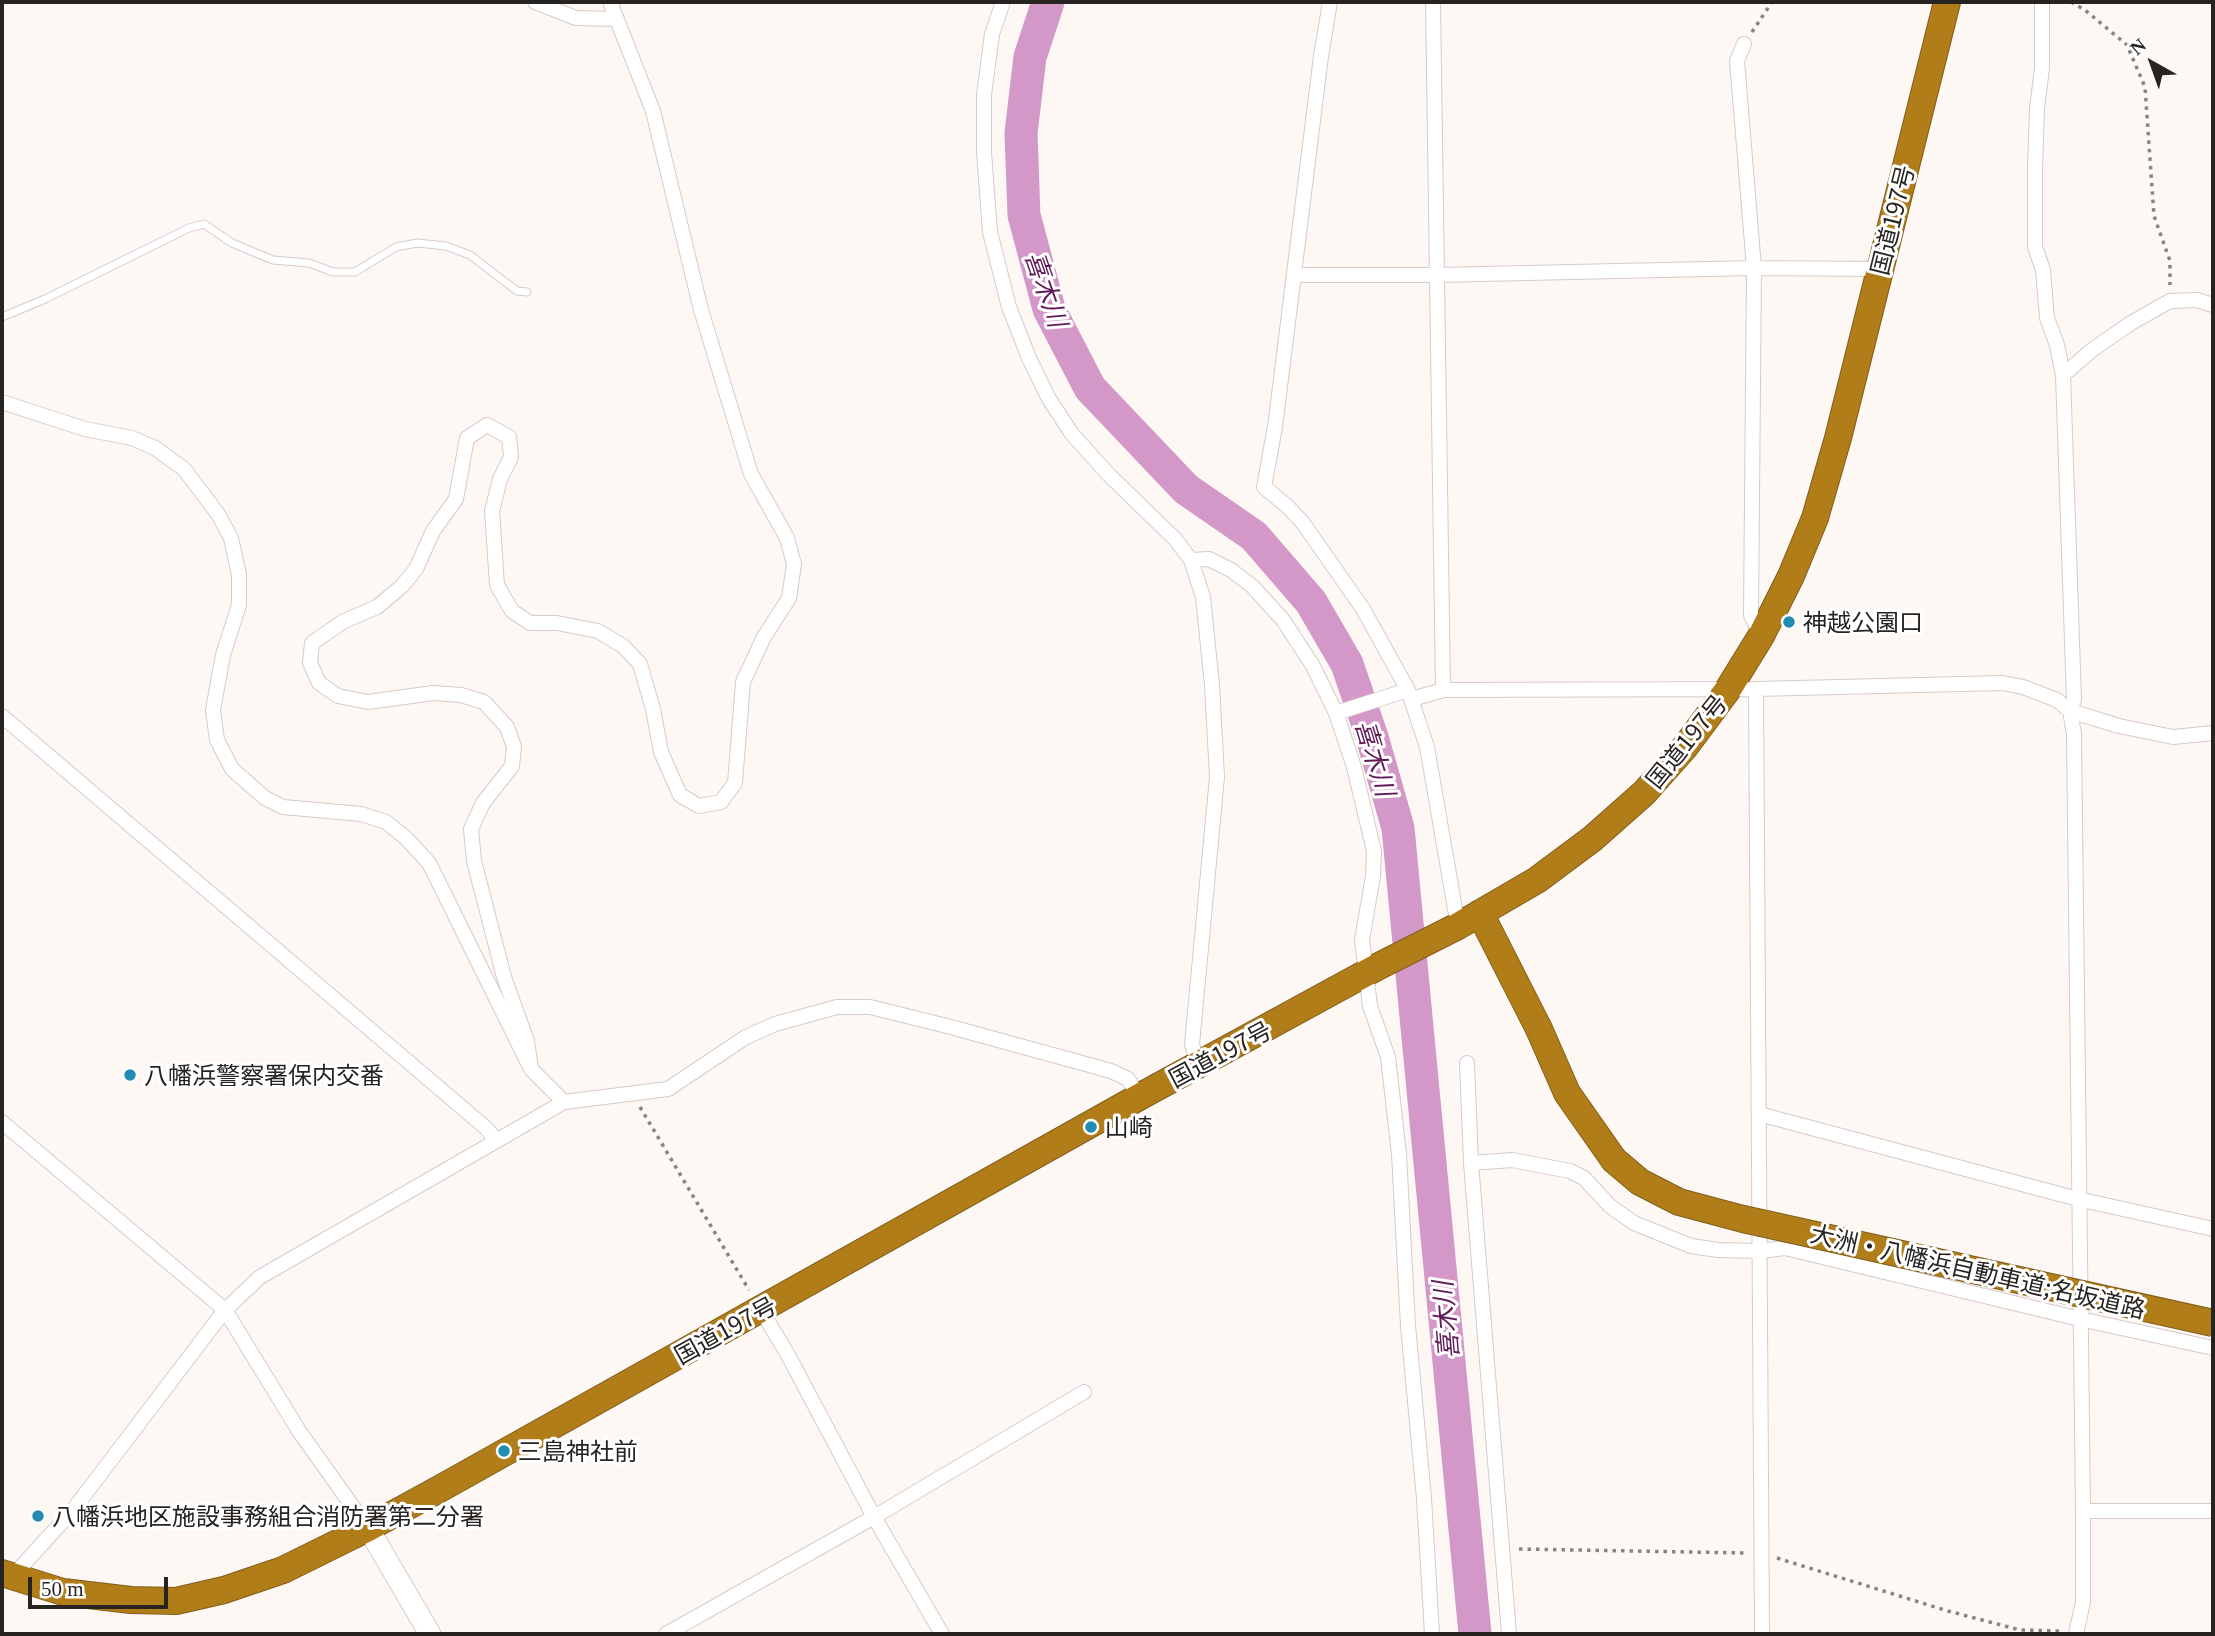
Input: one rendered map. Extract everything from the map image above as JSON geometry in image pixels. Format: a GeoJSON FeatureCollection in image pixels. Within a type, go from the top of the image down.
{"type":"FeatureCollection","features":[{"type":"Feature","properties":{"kind":"highway","name":"国道197号"},"geometry":{"type":"LineString","coordinates":[[7,1575],[63,1592],[131,1600],[176,1601],[224,1590],[283,1570],[368,1528],[1139,1097],[1461,923],[1537,880],[1569,858],[1644,793],[1685,747],[1729,688],[1761,636],[1791,576],[1815,518],[1838,438],[1947,2]]}},
{"type":"Feature","properties":{"kind":"highway","name":"大洲・八幡浜自動車道;名坂道路"},"geometry":{"type":"LineString","coordinates":[[1461,923],[1539,1030],[1567,1093],[1614,1160],[1640,1182],[1679,1202],[1743,1219],[2213,1323]]}},
{"type":"Feature","properties":{"kind":"main road"},"geometry":{"type":"LineString","coordinates":[[368,1528],[430,1634]]}},
{"type":"Feature","properties":{"kind":"street"},"geometry":{"type":"LineString","coordinates":[[535,2],[576,18],[617,19]]}},
{"type":"Feature","properties":{"kind":"street"},"geometry":{"type":"LineString","coordinates":[[531,1069],[527,1041],[504,977],[477,874],[471,830],[484,803],[513,766],[514,747],[507,727],[484,702],[461,695],[433,693],[368,702],[338,696],[319,683],[310,663],[312,643],[344,621],[377,607],[402,586],[416,569],[433,531],[456,499],[467,438],[487,425],[509,436],[511,457],[500,479],[492,511],[497,585],[512,611],[530,623],[557,623],[598,631],[623,646],[640,664],[653,709],[661,752],[680,796],[699,806],[721,802],[735,783],[743,682],[764,637],[789,598],[794,564],[787,538],[751,474],[701,310],[653,111],[610,2]]}},
{"type":"Feature","properties":{"kind":"street"},"geometry":{"type":"LineString","coordinates":[[1003,2],[992,34],[984,94],[984,152],[990,232],[1009,307],[1049,399],[1072,434],[1109,475],[1175,539],[1191,560],[1203,597],[1212,685],[1217,777],[1192,1044],[1198,1065]]}},
{"type":"Feature","properties":{"kind":"street"},"geometry":{"type":"LineString","coordinates":[[1330,2],[1274,439],[1264,488],[1303,523],[1363,609],[1407,694],[1427,747],[1461,923]]}},
{"type":"Feature","properties":{"kind":"street"},"geometry":{"type":"LineString","coordinates":[[1433,2],[1443,690]]}},
{"type":"Feature","properties":{"kind":"street"},"geometry":{"type":"LineString","coordinates":[[2042,2],[2042,68],[2037,109],[2035,169],[2035,247],[2043,270],[2047,318],[2057,345],[2063,375],[2074,700],[2070,711],[2074,734],[2083,1511],[2079,1633]]}},
{"type":"Feature","properties":{"kind":"street"},"geometry":{"type":"LineString","coordinates":[[1744,44],[1737,61],[1754,268],[1751,615],[1761,636]]}},
{"type":"Feature","properties":{"kind":"street"},"geometry":{"type":"LineString","coordinates":[[1294,275],[1436,275],[1754,268],[1880,269]]}},
{"type":"Feature","properties":{"kind":"street"},"geometry":{"type":"LineString","coordinates":[[2063,375],[2092,350],[2131,323],[2170,301],[2197,300],[2213,305]]}},
{"type":"Feature","properties":{"kind":"street"},"geometry":{"type":"LineString","coordinates":[[2,402],[85,429],[132,438],[155,448],[184,469],[218,514],[231,538],[239,575],[239,605],[223,655],[213,710],[217,740],[232,769],[265,798],[283,807],[361,814],[386,822],[407,838],[429,863],[531,1069],[564,1102]]}},
{"type":"Feature","properties":{"kind":"street"},"geometry":{"type":"LineString","coordinates":[[1191,560],[1209,559],[1231,569],[1252,586],[1283,620],[1313,666],[1341,711],[1374,851],[1373,876],[1362,940],[1372,971],[1370,1006],[1388,1057],[1397,1140],[1408,1326],[1424,1498],[1432,1634]]}},
{"type":"Feature","properties":{"kind":"street"},"geometry":{"type":"LineString","coordinates":[[1341,711],[1407,694],[1443,690],[1756,689],[2003,683],[2023,687],[2057,700],[2070,711],[2119,726],[2173,737],[2213,733]]}},
{"type":"Feature","properties":{"kind":"street"},"geometry":{"type":"LineString","coordinates":[[1756,689],[1762,1634]]}},
{"type":"Feature","properties":{"kind":"street"},"geometry":{"type":"LineString","coordinates":[[2,716],[486,1128],[495,1139]]}},
{"type":"Feature","properties":{"kind":"street"},"geometry":{"type":"LineString","coordinates":[[7,1575],[74,1510],[225,1310],[260,1277],[495,1139],[564,1102],[668,1088],[746,1037],[775,1024],[837,1007],[870,1007],[1111,1071],[1128,1079],[1139,1097]]}},
{"type":"Feature","properties":{"kind":"street"},"geometry":{"type":"LineString","coordinates":[[1467,1063],[1471,1163],[1509,1634]]}},
{"type":"Feature","properties":{"kind":"street"},"geometry":{"type":"LineString","coordinates":[[1759,1114],[2078,1199],[2213,1229]]}},
{"type":"Feature","properties":{"kind":"street"},"geometry":{"type":"LineString","coordinates":[[2,1122],[225,1310],[299,1431],[368,1528]]}},
{"type":"Feature","properties":{"kind":"street"},"geometry":{"type":"LineString","coordinates":[[1471,1163],[1512,1160],[1570,1171],[1584,1178],[1611,1206],[1634,1223],[1690,1246],[1760,1251],[1785,1248],[2213,1348]]}},
{"type":"Feature","properties":{"kind":"street"},"geometry":{"type":"LineString","coordinates":[[761,1310],[788,1355],[874,1517],[942,1634]]}},
{"type":"Feature","properties":{"kind":"street"},"geometry":{"type":"LineString","coordinates":[[666,1634],[874,1517],[1084,1392]]}},
{"type":"Feature","properties":{"kind":"street"},"geometry":{"type":"LineString","coordinates":[[2083,1511],[2213,1511]]}},
{"type":"Feature","properties":{"kind":"lane"},"geometry":{"type":"LineString","coordinates":[[2,317],[204,223],[232,243],[273,260],[309,263],[333,272],[355,272],[396,247],[417,243],[446,246],[470,255],[517,291],[527,292]]}},
{"type":"Feature","properties":{"kind":"path"},"geometry":{"type":"LineString","coordinates":[[1744,44],[1772,2]]}},
{"type":"Feature","properties":{"kind":"path"},"geometry":{"type":"LineString","coordinates":[[2071,2],[2085,10],[2127,45],[2145,87],[2154,216],[2169,261],[2170,301]]}},
{"type":"Feature","properties":{"kind":"path"},"geometry":{"type":"LineString","coordinates":[[633,1094],[761,1310]]}},
{"type":"Feature","properties":{"kind":"path"},"geometry":{"type":"LineString","coordinates":[[1502,1548],[1761,1554],[2020,1630],[2079,1633]]}},
{"type":"Feature","properties":{"kind":"waterway","name":"喜木川"},"geometry":{"type":"LineString","coordinates":[[1048,2],[1030,57],[1021,133],[1024,215],[1049,309],[1090,388],[1186,489],[1254,536],[1311,602],[1347,664],[1372,737],[1398,828],[1475,1634]]}},
{"type":"Feature","properties":{"kind":"place","name":"神越公園口"},"geometry":{"type":"Point","coordinates":[1789,622]}},
{"type":"Feature","properties":{"kind":"place","name":"八幡浜警察署保内交番"},"geometry":{"type":"Point","coordinates":[130,1075]}},
{"type":"Feature","properties":{"kind":"place","name":"山崎"},"geometry":{"type":"Point","coordinates":[1091,1127]}},
{"type":"Feature","properties":{"kind":"place","name":"三島神社前"},"geometry":{"type":"Point","coordinates":[504,1451]}},
{"type":"Feature","properties":{"kind":"place","name":"八幡浜地区施設事務組合消防署第二分署"},"geometry":{"type":"Point","coordinates":[38,1516]}}]}
